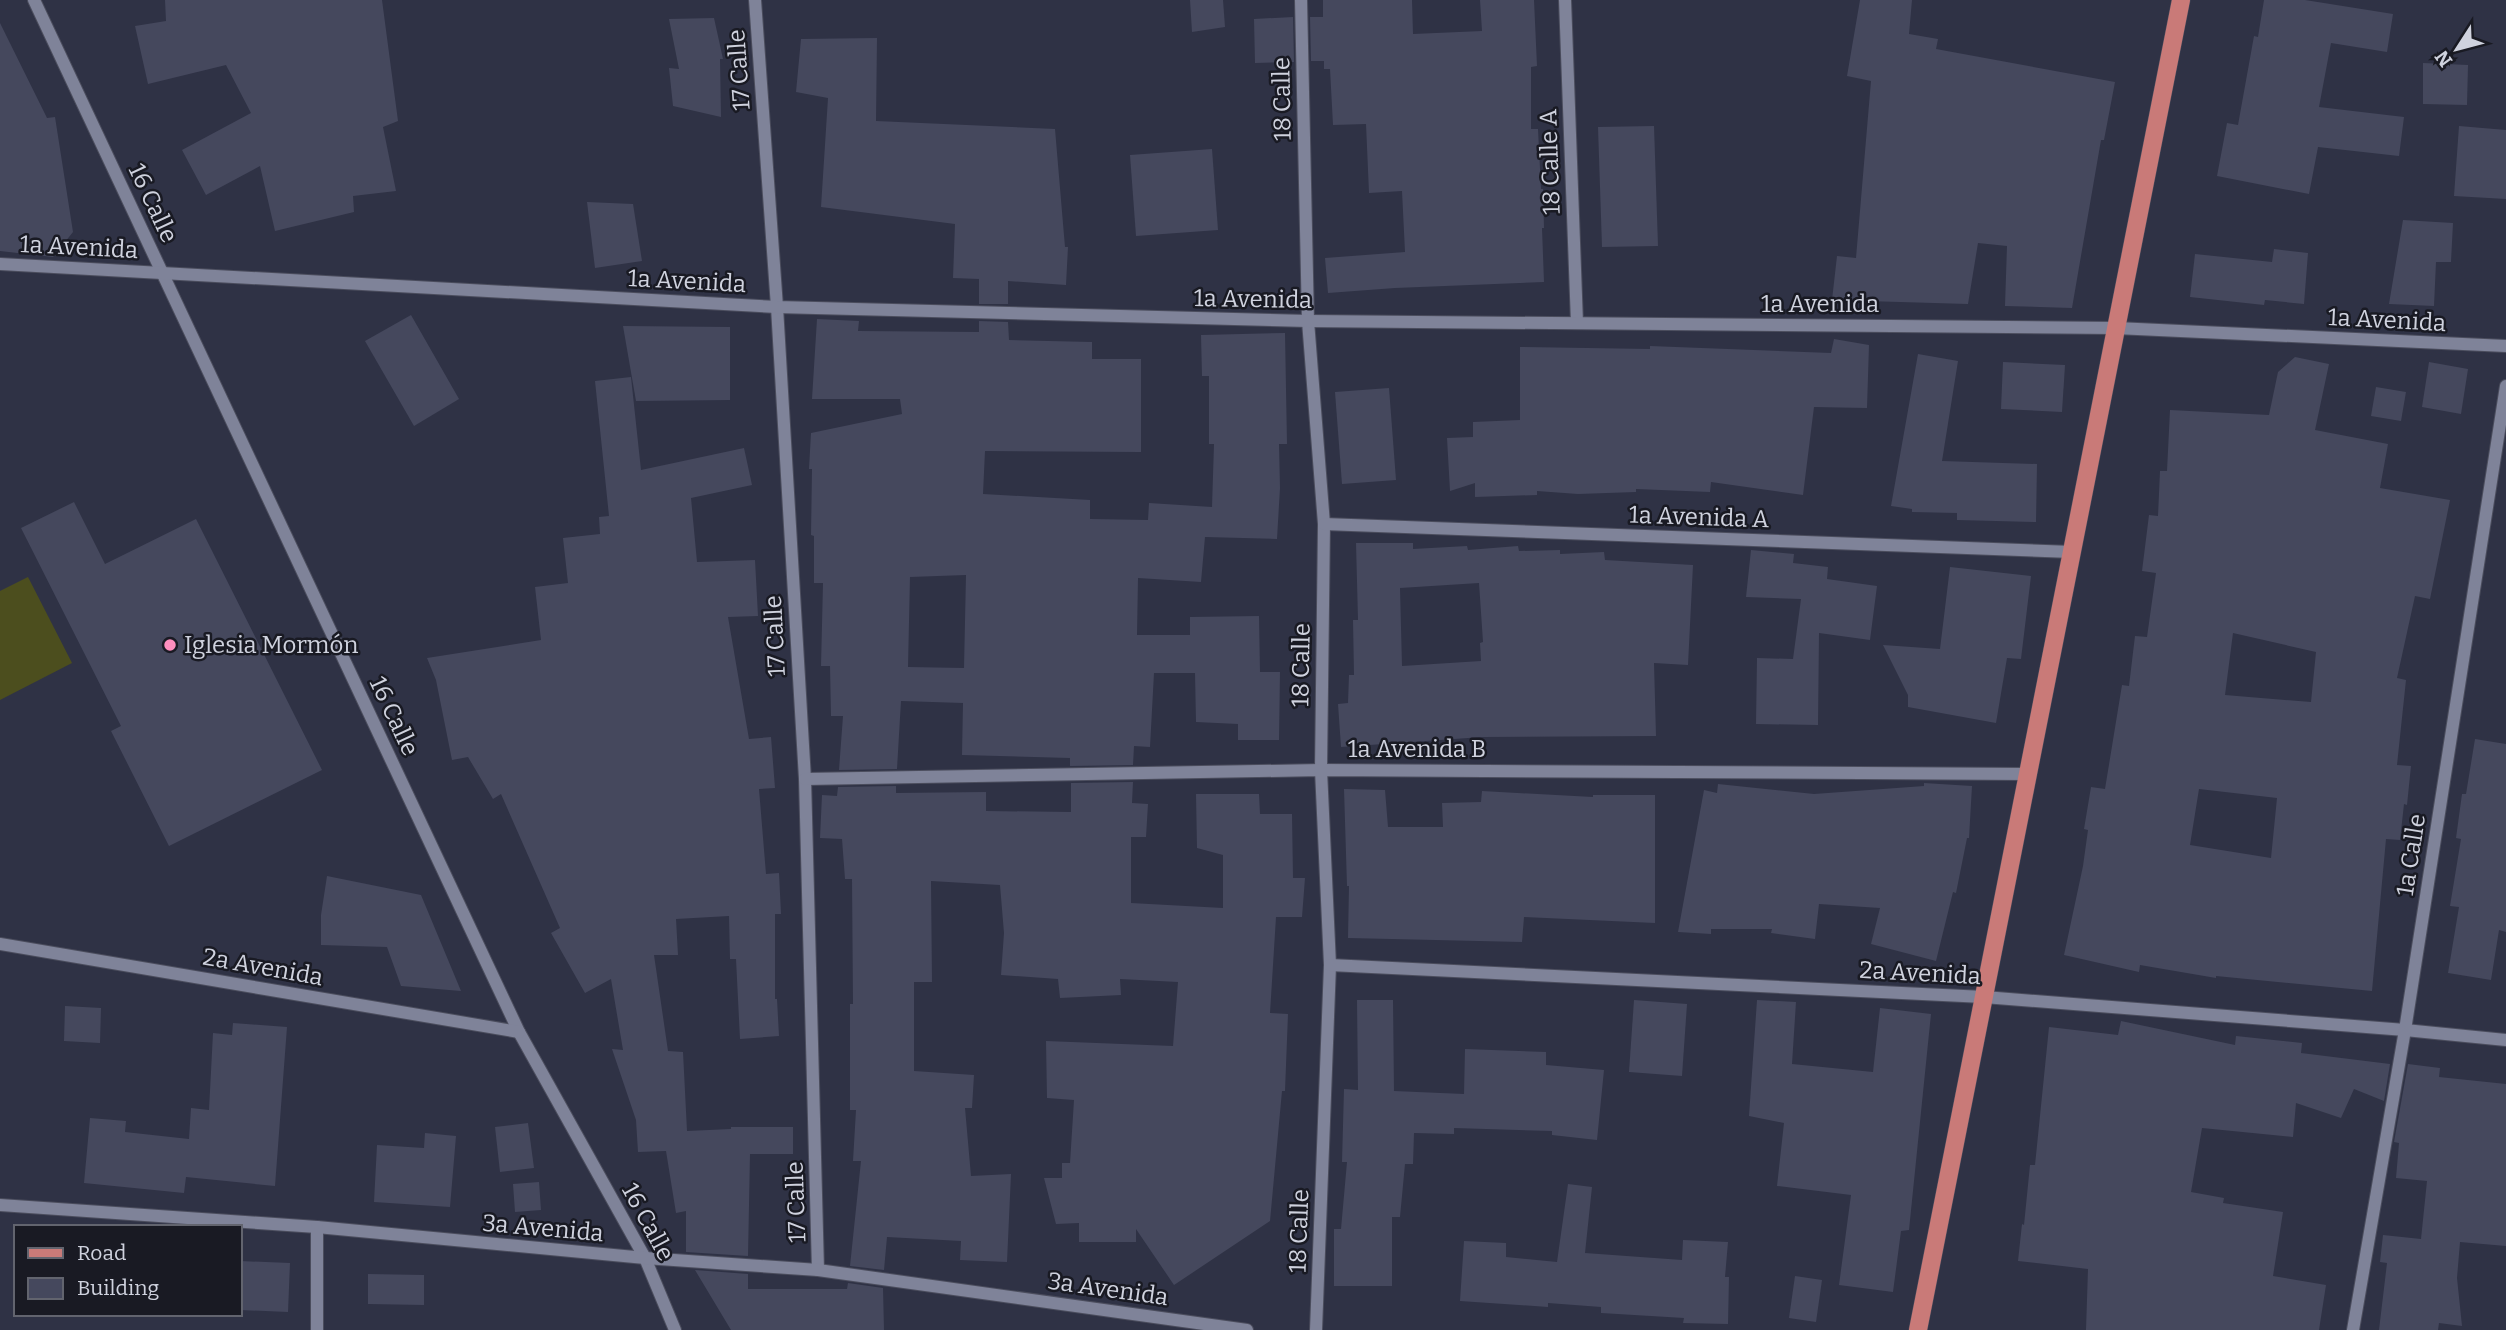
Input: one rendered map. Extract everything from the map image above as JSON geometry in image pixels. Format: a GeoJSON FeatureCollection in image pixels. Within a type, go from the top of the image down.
{"type":"FeatureCollection","features":[{"type":"Feature","properties":{"kind":"main road"},"geometry":{"type":"LineString","coordinates":[[1918,1330],[2181,0]]}},
{"type":"Feature","properties":{"kind":"street","name":"16 Calle"},"geometry":{"type":"LineString","coordinates":[[34,0],[519,1032],[645,1258],[675,1330]]}},
{"type":"Feature","properties":{"kind":"street","name":"17 Calle"},"geometry":{"type":"LineString","coordinates":[[755,0],[777,307],[805,779],[818,1270]]}},
{"type":"Feature","properties":{"kind":"street","name":"18 Calle"},"geometry":{"type":"LineString","coordinates":[[1301,0],[1308,321],[1324,524],[1321,770],[1330,965],[1316,1330]]}},
{"type":"Feature","properties":{"kind":"street","name":"18 Calle A"},"geometry":{"type":"LineString","coordinates":[[1565,0],[1577,323]]}},
{"type":"Feature","properties":{"kind":"street","name":"1a Avenida"},"geometry":{"type":"LineString","coordinates":[[0,264],[777,307],[1308,321],[2116,328],[2506,346]]}},
{"type":"Feature","properties":{"kind":"street","name":"1a Calle"},"geometry":{"type":"LineString","coordinates":[[2353,1330],[2405,1030],[2506,386]]}},
{"type":"Feature","properties":{"kind":"street","name":"1a Avenida A"},"geometry":{"type":"LineString","coordinates":[[1324,524],[2072,552]]}},
{"type":"Feature","properties":{"kind":"street","name":"1a Avenida B"},"geometry":{"type":"LineString","coordinates":[[805,779],[1321,770],[2028,774]]}},
{"type":"Feature","properties":{"kind":"street","name":"2a Avenida"},"geometry":{"type":"LineString","coordinates":[[0,944],[519,1032]]}},
{"type":"Feature","properties":{"kind":"street","name":"2a Avenida"},"geometry":{"type":"LineString","coordinates":[[1330,965],[1984,997],[2405,1030],[2506,1041]]}},
{"type":"Feature","properties":{"kind":"street","name":"3a Avenida"},"geometry":{"type":"LineString","coordinates":[[0,1205],[317,1227],[645,1258],[818,1270],[1247,1330]]}},
{"type":"Feature","properties":{"kind":"street"},"geometry":{"type":"LineString","coordinates":[[317,1227],[317,1330]]}},
{"type":"Feature","properties":{"kind":"shaded area"},"geometry":{"type":"Polygon","coordinates":[[[28,577],[72,663],[0,700],[0,591],[28,577]]]}},
{"type":"Feature","properties":{"kind":"building"},"geometry":{"type":"Polygon","coordinates":[[[165,0],[382,0],[398,121],[383,127],[396,191],[353,196],[354,212],[275,231],[260,166],[206,195],[182,150],[251,113],[226,65],[148,84],[135,26],[166,21],[165,0]]]}},
{"type":"Feature","properties":{"kind":"building"},"geometry":{"type":"Polygon","coordinates":[[[1190,0],[1223,0],[1225,27],[1192,32],[1190,0]]]}},
{"type":"Feature","properties":{"kind":"building"},"geometry":{"type":"Polygon","coordinates":[[[1323,0],[1412,0],[1413,34],[1482,31],[1480,0],[1534,0],[1537,66],[1531,67],[1531,129],[1538,129],[1543,189],[1544,282],[1328,293],[1325,258],[1405,252],[1402,191],[1369,193],[1366,124],[1333,125],[1330,69],[1324,69],[1324,61],[1311,61],[1310,17],[1323,17],[1323,0]]]}},
{"type":"Feature","properties":{"kind":"building"},"geometry":{"type":"Polygon","coordinates":[[[1860,0],[1912,0],[1909,34],[1938,39],[1936,49],[2115,82],[2104,140],[2101,140],[2072,308],[2005,306],[2007,246],[1978,243],[1968,304],[1832,300],[1837,256],[1856,258],[1871,81],[1847,76],[1860,0]]]}},
{"type":"Feature","properties":{"kind":"building"},"geometry":{"type":"Polygon","coordinates":[[[2264,0],[2305,0],[2393,14],[2387,52],[2331,43],[2319,107],[2404,117],[2399,156],[2318,147],[2309,194],[2217,176],[2227,123],[2238,125],[2254,36],[2258,37],[2264,0]]]}},
{"type":"Feature","properties":{"kind":"building"},"geometry":{"type":"Polygon","coordinates":[[[1293,17],[1294,62],[1255,63],[1254,19],[1293,17]]]}},
{"type":"Feature","properties":{"kind":"building"},"geometry":{"type":"Polygon","coordinates":[[[714,18],[723,59],[720,59],[721,117],[673,106],[669,68],[679,69],[669,19],[714,18]]]}},
{"type":"Feature","properties":{"kind":"building"},"geometry":{"type":"Polygon","coordinates":[[[0,23],[47,118],[55,117],[73,232],[53,257],[0,251],[0,23]]]}},
{"type":"Feature","properties":{"kind":"building"},"geometry":{"type":"Polygon","coordinates":[[[877,38],[876,121],[1055,129],[1065,247],[1068,247],[1066,285],[1008,281],[1008,304],[979,304],[979,279],[953,278],[955,224],[821,207],[828,98],[796,92],[801,39],[877,38]]]}},
{"type":"Feature","properties":{"kind":"building"},"geometry":{"type":"Polygon","coordinates":[[[2423,63],[2468,65],[2467,105],[2423,104],[2423,63]]]}},
{"type":"Feature","properties":{"kind":"building"},"geometry":{"type":"Polygon","coordinates":[[[1654,126],[1658,246],[1602,247],[1598,127],[1654,126]]]}},
{"type":"Feature","properties":{"kind":"building"},"geometry":{"type":"Polygon","coordinates":[[[2459,126],[2506,130],[2506,199],[2454,196],[2459,126]]]}},
{"type":"Feature","properties":{"kind":"building"},"geometry":{"type":"Polygon","coordinates":[[[1212,149],[1218,230],[1136,236],[1130,155],[1212,149]]]}},
{"type":"Feature","properties":{"kind":"building"},"geometry":{"type":"Polygon","coordinates":[[[587,202],[633,204],[642,261],[595,268],[587,202]]]}},
{"type":"Feature","properties":{"kind":"building"},"geometry":{"type":"Polygon","coordinates":[[[2403,220],[2453,223],[2451,262],[2436,262],[2434,306],[2389,304],[2403,220]]]}},
{"type":"Feature","properties":{"kind":"building"},"geometry":{"type":"Polygon","coordinates":[[[2274,249],[2308,253],[2304,304],[2265,300],[2264,305],[2190,297],[2195,254],[2272,262],[2274,249]]]}},
{"type":"Feature","properties":{"kind":"building"},"geometry":{"type":"Polygon","coordinates":[[[411,315],[459,399],[414,426],[365,341],[411,315]]]}},
{"type":"Feature","properties":{"kind":"building"},"geometry":{"type":"Polygon","coordinates":[[[817,319],[859,321],[858,331],[979,332],[979,321],[1008,322],[1009,340],[1092,342],[1092,359],[1141,359],[1141,452],[985,451],[983,494],[1090,500],[1090,519],[1148,520],[1149,503],[1212,507],[1214,444],[1209,444],[1209,376],[1202,376],[1201,335],[1285,333],[1287,444],[1279,444],[1277,539],[1205,537],[1201,582],[1138,578],[1137,635],[1190,635],[1190,617],[1259,616],[1260,672],[1280,672],[1279,740],[1238,740],[1238,724],[1196,722],[1195,673],[1154,673],[1150,747],[1134,746],[1133,765],[1070,766],[1070,758],[962,755],[963,703],[901,701],[897,769],[839,770],[843,716],[831,716],[830,666],[821,666],[823,583],[814,583],[814,536],[811,535],[812,469],[809,469],[811,433],[902,414],[900,399],[812,399],[817,319]],[[966,575],[910,577],[908,667],[964,668],[966,575]]]}},
{"type":"Feature","properties":{"kind":"building"},"geometry":{"type":"Polygon","coordinates":[[[623,326],[730,327],[730,400],[636,401],[623,326]]]}},
{"type":"Feature","properties":{"kind":"building"},"geometry":{"type":"Polygon","coordinates":[[[1834,339],[1869,345],[1867,408],[1814,407],[1803,495],[1711,482],[1710,492],[1636,489],[1636,492],[1578,494],[1537,491],[1537,495],[1475,497],[1475,483],[1450,491],[1447,438],[1473,437],[1473,422],[1520,420],[1520,347],[1650,349],[1650,346],[1831,353],[1834,339]]]}},
{"type":"Feature","properties":{"kind":"building"},"geometry":{"type":"Polygon","coordinates":[[[1918,354],[1958,361],[1942,461],[2037,464],[2036,522],[1957,520],[1957,513],[1912,512],[1912,509],[1891,506],[1918,354]]]}},
{"type":"Feature","properties":{"kind":"building"},"geometry":{"type":"Polygon","coordinates":[[[2295,357],[2329,364],[2315,430],[2388,444],[2380,488],[2450,500],[2430,599],[2415,596],[2397,678],[2406,680],[2397,765],[2411,766],[2400,840],[2386,839],[2372,991],[2216,978],[2140,965],[2139,972],[2064,955],[2083,866],[2088,830],[2084,829],[2091,787],[2105,789],[2122,685],[2129,686],[2135,636],[2147,637],[2156,573],[2142,571],[2149,515],[2158,516],[2160,471],[2167,471],[2170,410],[2269,415],[2278,372],[2295,357]],[[2233,633],[2225,695],[2311,702],[2316,652],[2233,633]],[[2199,789],[2190,845],[2271,858],[2277,798],[2199,789]]]}},
{"type":"Feature","properties":{"kind":"building"},"geometry":{"type":"Polygon","coordinates":[[[2003,362],[2065,365],[2062,412],[2001,409],[2003,362]]]}},
{"type":"Feature","properties":{"kind":"building"},"geometry":{"type":"Polygon","coordinates":[[[2429,362],[2468,369],[2461,414],[2422,407],[2429,362]]]}},
{"type":"Feature","properties":{"kind":"building"},"geometry":{"type":"Polygon","coordinates":[[[631,377],[641,470],[744,448],[752,485],[691,498],[697,562],[755,560],[758,616],[728,617],[749,739],[771,737],[775,788],[759,789],[766,874],[779,873],[781,914],[775,914],[775,999],[779,1036],[740,1039],[736,959],[730,959],[729,916],[676,919],[678,955],[654,955],[668,1051],[683,1052],[687,1131],[731,1127],[793,1127],[793,1154],[750,1154],[748,1256],[686,1252],[686,1211],[676,1213],[666,1151],[638,1152],[636,1120],[612,1049],[623,1050],[611,979],[585,993],[551,933],[560,928],[501,794],[493,799],[468,757],[452,760],[436,680],[427,658],[541,640],[535,587],[568,583],[563,538],[600,534],[599,517],[609,516],[595,381],[631,377]]]}},
{"type":"Feature","properties":{"kind":"building"},"geometry":{"type":"Polygon","coordinates":[[[2376,387],[2406,392],[2401,421],[2371,416],[2376,387]]]}},
{"type":"Feature","properties":{"kind":"building"},"geometry":{"type":"Polygon","coordinates":[[[1389,388],[1396,480],[1342,484],[1335,392],[1389,388]]]}},
{"type":"Feature","properties":{"kind":"building","name":"Iglesia Mormón"},"geometry":{"type":"Polygon","coordinates":[[[74,502],[105,564],[196,519],[322,770],[169,846],[111,731],[121,726],[21,528],[74,502]]]}},
{"type":"Feature","properties":{"kind":"building"},"geometry":{"type":"Polygon","coordinates":[[[1356,543],[1413,543],[1413,549],[1467,546],[1468,550],[1518,546],[1519,551],[1560,550],[1560,554],[1604,552],[1605,560],[1693,565],[1688,665],[1654,663],[1656,736],[1482,737],[1341,747],[1338,704],[1348,703],[1349,675],[1354,675],[1353,620],[1358,620],[1356,543]],[[1479,583],[1400,588],[1402,666],[1481,661],[1480,643],[1483,642],[1479,583]]]}},
{"type":"Feature","properties":{"kind":"building"},"geometry":{"type":"Polygon","coordinates":[[[1751,550],[1794,554],[1793,563],[1828,567],[1827,579],[1877,586],[1870,640],[1819,633],[1818,725],[1756,724],[1757,658],[1793,659],[1801,599],[1746,597],[1751,550]]]}},
{"type":"Feature","properties":{"kind":"building"},"geometry":{"type":"Polygon","coordinates":[[[1950,567],[2031,576],[2021,659],[2007,658],[1996,723],[1908,707],[1908,695],[1883,645],[1940,649],[1950,567]]]}},
{"type":"Feature","properties":{"kind":"building"},"geometry":{"type":"Polygon","coordinates":[[[2475,739],[2506,744],[2506,932],[2499,930],[2491,980],[2448,973],[2459,907],[2450,906],[2461,839],[2456,838],[2462,794],[2466,794],[2475,739]]]}},
{"type":"Feature","properties":{"kind":"building"},"geometry":{"type":"Polygon","coordinates":[[[1133,782],[1132,803],[1148,804],[1146,837],[1131,837],[1131,903],[1223,908],[1223,855],[1197,848],[1196,794],[1259,794],[1260,814],[1292,814],[1293,878],[1305,878],[1302,917],[1276,917],[1270,1013],[1288,1014],[1285,1091],[1282,1091],[1270,1221],[1174,1285],[1136,1229],[1136,1242],[1079,1242],[1079,1223],[1056,1224],[1044,1178],[1062,1178],[1062,1163],[1070,1163],[1074,1100],[1047,1098],[1046,1041],[1173,1046],[1178,982],[1120,979],[1121,995],[1060,998],[1058,979],[1001,975],[1004,933],[1000,885],[931,881],[932,982],[914,982],[914,1071],[974,1075],[972,1108],[965,1108],[971,1176],[1011,1174],[1007,1262],[960,1260],[961,1241],[887,1237],[884,1270],[850,1266],[861,1161],[853,1161],[856,1110],[850,1110],[852,879],[845,879],[842,839],[820,838],[822,795],[837,796],[838,787],[896,786],[896,793],[986,792],[986,811],[1071,812],[1071,783],[1133,782]]]}},
{"type":"Feature","properties":{"kind":"building"},"geometry":{"type":"Polygon","coordinates":[[[1924,783],[1972,786],[1969,838],[1936,961],[1871,944],[1880,908],[1819,904],[1815,939],[1771,933],[1772,929],[1711,929],[1711,934],[1678,932],[1704,790],[1717,793],[1718,784],[1814,794],[1924,786],[1924,783]]]}},
{"type":"Feature","properties":{"kind":"building"},"geometry":{"type":"Polygon","coordinates":[[[1344,789],[1385,790],[1388,827],[1443,827],[1442,803],[1481,802],[1482,791],[1593,797],[1655,795],[1655,923],[1524,917],[1522,942],[1348,938],[1349,886],[1344,789]]]}},
{"type":"Feature","properties":{"kind":"building"},"geometry":{"type":"Polygon","coordinates":[[[327,876],[421,895],[461,991],[401,986],[387,947],[321,945],[321,915],[327,876]]]}},
{"type":"Feature","properties":{"kind":"building"},"geometry":{"type":"Polygon","coordinates":[[[1357,1000],[1393,1000],[1394,1091],[1464,1094],[1465,1049],[1546,1052],[1546,1065],[1604,1070],[1597,1140],[1552,1135],[1552,1131],[1454,1128],[1454,1134],[1414,1133],[1413,1164],[1405,1164],[1400,1217],[1392,1217],[1392,1286],[1334,1286],[1334,1229],[1341,1229],[1347,1162],[1342,1162],[1344,1089],[1358,1090],[1357,1000]]]}},
{"type":"Feature","properties":{"kind":"building"},"geometry":{"type":"Polygon","coordinates":[[[1634,1000],[1687,1004],[1682,1076],[1629,1072],[1634,1000]]]}},
{"type":"Feature","properties":{"kind":"building"},"geometry":{"type":"Polygon","coordinates":[[[1757,1000],[1796,1002],[1792,1064],[1873,1072],[1880,1008],[1931,1014],[1909,1230],[1901,1231],[1893,1292],[1839,1285],[1851,1195],[1777,1186],[1784,1123],[1749,1116],[1757,1000]]]}},
{"type":"Feature","properties":{"kind":"building"},"geometry":{"type":"Polygon","coordinates":[[[65,1006],[101,1008],[100,1043],[64,1041],[65,1006]]]}},
{"type":"Feature","properties":{"kind":"building"},"geometry":{"type":"Polygon","coordinates":[[[2121,1021],[2235,1045],[2236,1036],[2302,1043],[2301,1053],[2390,1064],[2384,1101],[2354,1089],[2341,1118],[2296,1103],[2293,1137],[2202,1128],[2191,1192],[2224,1198],[2223,1203],[2283,1212],[2273,1276],[2326,1285],[2319,1330],[2086,1330],[2088,1269],[2018,1261],[2030,1165],[2035,1165],[2049,1027],[2118,1035],[2121,1021]]]}},
{"type":"Feature","properties":{"kind":"building"},"geometry":{"type":"Polygon","coordinates":[[[233,1023],[287,1027],[275,1186],[186,1177],[184,1193],[84,1183],[90,1118],[126,1121],[125,1132],[189,1139],[191,1108],[209,1110],[213,1033],[232,1035],[233,1023]]]}},
{"type":"Feature","properties":{"kind":"building"},"geometry":{"type":"Polygon","coordinates":[[[2408,1064],[2440,1068],[2439,1077],[2506,1084],[2506,1246],[2460,1242],[2457,1278],[2462,1326],[2439,1323],[2438,1330],[2379,1330],[2387,1263],[2380,1262],[2383,1235],[2421,1239],[2427,1181],[2396,1178],[2399,1143],[2394,1142],[2408,1064]]]}},
{"type":"Feature","properties":{"kind":"building"},"geometry":{"type":"Polygon","coordinates":[[[528,1123],[534,1168],[500,1172],[495,1127],[528,1123]]]}},
{"type":"Feature","properties":{"kind":"building"},"geometry":{"type":"Polygon","coordinates":[[[425,1133],[456,1136],[450,1207],[374,1202],[377,1145],[424,1148],[425,1133]]]}},
{"type":"Feature","properties":{"kind":"building"},"geometry":{"type":"Polygon","coordinates":[[[539,1182],[541,1210],[515,1212],[513,1184],[539,1182]]]}},
{"type":"Feature","properties":{"kind":"building"},"geometry":{"type":"Polygon","coordinates":[[[1568,1184],[1592,1187],[1585,1253],[1682,1260],[1683,1240],[1728,1242],[1725,1277],[1729,1277],[1728,1324],[1683,1323],[1684,1318],[1601,1313],[1601,1307],[1548,1303],[1548,1307],[1460,1301],[1464,1241],[1506,1243],[1506,1257],[1557,1262],[1568,1184]]]}},
{"type":"Feature","properties":{"kind":"building"},"geometry":{"type":"Polygon","coordinates":[[[242,1261],[290,1263],[288,1312],[242,1310],[242,1261]]]}},
{"type":"Feature","properties":{"kind":"building"},"geometry":{"type":"Polygon","coordinates":[[[695,1270],[748,1274],[748,1289],[847,1289],[848,1283],[883,1288],[884,1330],[731,1330],[695,1270]]]}},
{"type":"Feature","properties":{"kind":"building"},"geometry":{"type":"Polygon","coordinates":[[[368,1274],[424,1275],[424,1305],[368,1304],[368,1274]]]}},
{"type":"Feature","properties":{"kind":"building"},"geometry":{"type":"Polygon","coordinates":[[[1795,1276],[1822,1280],[1816,1322],[1789,1318],[1795,1276]]]}},
{"type":"Feature","properties":{"kind":"place","name":"Iglesia Mormón"},"geometry":{"type":"Point","coordinates":[170,645]}}]}
